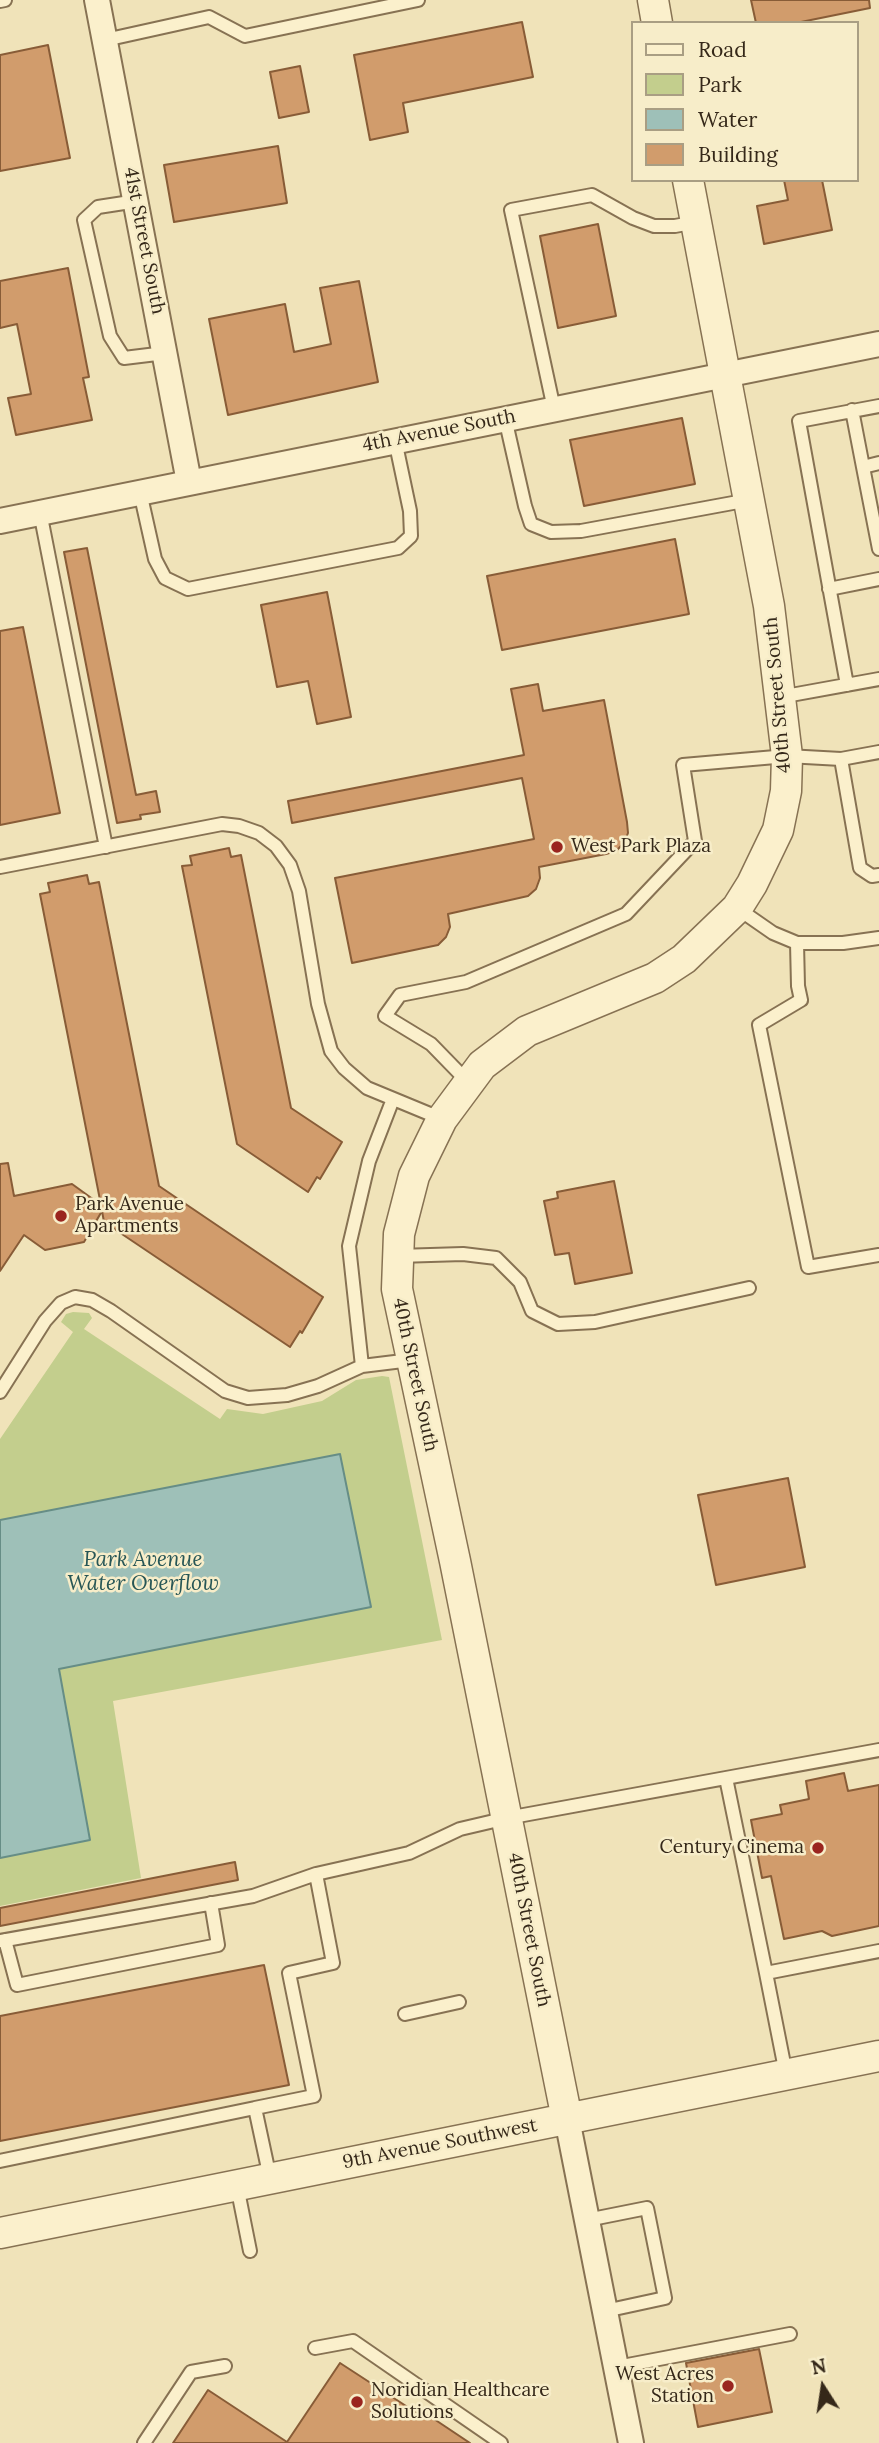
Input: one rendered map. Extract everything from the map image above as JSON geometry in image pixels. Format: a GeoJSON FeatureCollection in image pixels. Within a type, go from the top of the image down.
{"type":"FeatureCollection","features":[{"type":"Feature","properties":{"kind":"street","name":"41st Street South"},"geometry":{"type":"LineString","coordinates":[[97,0],[189,482]]}},
{"type":"Feature","properties":{"kind":"street"},"geometry":{"type":"LineString","coordinates":[[653,0],[657,21]]}},
{"type":"Feature","properties":{"kind":"street","name":"40th Street South"},"geometry":{"type":"LineString","coordinates":[[631,2443],[455,1561],[397,1289],[399,1234],[414,1177],[442,1119],[482,1065],[527,1031],[655,978],[684,959],[737,908],[752,884],[778,830],[786,790],[787,756],[769,606],[688,182]]}},
{"type":"Feature","properties":{"kind":"street","name":"4th Avenue South"},"geometry":{"type":"LineString","coordinates":[[0,521],[879,344]]}},
{"type":"Feature","properties":{"kind":"street","name":"9th Avenue Southwest"},"geometry":{"type":"LineString","coordinates":[[0,2233],[879,2056]]}},
{"type":"Feature","properties":{"kind":"lane"},"geometry":{"type":"LineString","coordinates":[[0,1],[5,0]]}},
{"type":"Feature","properties":{"kind":"lane"},"geometry":{"type":"LineString","coordinates":[[105,40],[209,17],[245,36],[418,0]]}},
{"type":"Feature","properties":{"kind":"lane"},"geometry":{"type":"LineString","coordinates":[[554,409],[512,210],[592,195],[633,218],[654,226],[696,222]]}},
{"type":"Feature","properties":{"kind":"lane"},"geometry":{"type":"LineString","coordinates":[[136,201],[98,207],[84,220],[110,336],[124,358],[165,353]]}},
{"type":"Feature","properties":{"kind":"lane"},"geometry":{"type":"LineString","coordinates":[[847,685],[799,421],[879,406]]}},
{"type":"Feature","properties":{"kind":"lane"},"geometry":{"type":"LineString","coordinates":[[852,411],[879,549]]}},
{"type":"Feature","properties":{"kind":"lane"},"geometry":{"type":"LineString","coordinates":[[505,418],[531,524],[551,532],[581,531],[749,500]]}},
{"type":"Feature","properties":{"kind":"lane"},"geometry":{"type":"LineString","coordinates":[[140,492],[155,559],[165,578],[188,589],[398,548],[411,536],[410,511],[395,440]]}},
{"type":"Feature","properties":{"kind":"lane"},"geometry":{"type":"LineString","coordinates":[[863,467],[879,463]]}},
{"type":"Feature","properties":{"kind":"lane"},"geometry":{"type":"LineString","coordinates":[[40,512],[106,847]]}},
{"type":"Feature","properties":{"kind":"lane"},"geometry":{"type":"LineString","coordinates":[[830,589],[879,579]]}},
{"type":"Feature","properties":{"kind":"lane"},"geometry":{"type":"LineString","coordinates":[[780,697],[879,679]]}},
{"type":"Feature","properties":{"kind":"lane"},"geometry":{"type":"LineString","coordinates":[[469,1083],[431,1044],[385,1016],[400,995],[466,982],[626,914],[695,841],[682,765],[787,756],[841,759],[879,752]]}},
{"type":"Feature","properties":{"kind":"lane"},"geometry":{"type":"LineString","coordinates":[[841,759],[860,868],[872,876],[879,875]]}},
{"type":"Feature","properties":{"kind":"lane"},"geometry":{"type":"LineString","coordinates":[[0,867],[222,824],[239,826],[259,834],[276,846],[290,864],[299,891],[318,1004],[331,1051],[344,1068],[366,1088],[442,1119]]}},
{"type":"Feature","properties":{"kind":"lane"},"geometry":{"type":"LineString","coordinates":[[737,908],[773,933],[797,943],[843,943],[879,938]]}},
{"type":"Feature","properties":{"kind":"lane"},"geometry":{"type":"LineString","coordinates":[[797,943],[801,1000],[759,1025],[808,1267],[879,1255]]}},
{"type":"Feature","properties":{"kind":"lane"},"geometry":{"type":"LineString","coordinates":[[362,1366],[349,1246],[369,1161],[393,1099]]}},
{"type":"Feature","properties":{"kind":"lane"},"geometry":{"type":"LineString","coordinates":[[398,1256],[463,1254],[496,1258],[520,1282],[532,1311],[558,1324],[594,1322],[749,1288]]}},
{"type":"Feature","properties":{"kind":"lane"},"geometry":{"type":"LineString","coordinates":[[0,1392],[45,1321],[61,1303],[75,1297],[102,1305],[225,1391],[248,1398],[287,1395],[318,1386],[362,1366],[411,1360]]}},
{"type":"Feature","properties":{"kind":"lane"},"geometry":{"type":"LineString","coordinates":[[211,1903],[218,1945],[17,1985],[3,1940],[211,1903],[253,1896],[316,1874],[409,1853],[460,1829],[507,1818],[879,1750]]}},
{"type":"Feature","properties":{"kind":"lane"},"geometry":{"type":"LineString","coordinates":[[726,1778],[786,2074]]}},
{"type":"Feature","properties":{"kind":"lane"},"geometry":{"type":"LineString","coordinates":[[0,2161],[314,2096],[289,1973],[333,1963],[316,1874]]}},
{"type":"Feature","properties":{"kind":"lane"},"geometry":{"type":"LineString","coordinates":[[766,1973],[879,1951]]}},
{"type":"Feature","properties":{"kind":"lane"},"geometry":{"type":"LineString","coordinates":[[405,2014],[459,2002]]}},
{"type":"Feature","properties":{"kind":"lane"},"geometry":{"type":"LineString","coordinates":[[255,2108],[270,2179]]}},
{"type":"Feature","properties":{"kind":"lane"},"geometry":{"type":"LineString","coordinates":[[237,2185],[250,2251]]}},
{"type":"Feature","properties":{"kind":"lane"},"geometry":{"type":"LineString","coordinates":[[587,2220],[647,2208],[665,2298],[605,2311]]}},
{"type":"Feature","properties":{"kind":"lane"},"geometry":{"type":"LineString","coordinates":[[617,2367],[790,2334]]}},
{"type":"Feature","properties":{"kind":"lane"},"geometry":{"type":"LineString","coordinates":[[315,2348],[353,2341],[501,2443]]}},
{"type":"Feature","properties":{"kind":"lane"},"geometry":{"type":"LineString","coordinates":[[144,2443],[191,2372],[225,2366]]}},
{"type":"Feature","properties":{"kind":"green space"},"geometry":{"type":"Polygon","coordinates":[[[89,1313],[92,1318],[84,1329],[220,1419],[227,1409],[263,1414],[322,1401],[356,1380],[389,1377],[442,1640],[113,1701],[141,1878],[0,1906],[0,1439],[73,1332],[61,1322],[66,1314],[89,1313]]]}},
{"type":"Feature","properties":{"kind":"water","name":"Park Avenue Water Overflow"},"geometry":{"type":"Polygon","coordinates":[[[340,1454],[371,1607],[59,1669],[90,1840],[0,1858],[0,1520],[340,1454]]]}},
{"type":"Feature","properties":{"kind":"building"},"geometry":{"type":"Polygon","coordinates":[[[751,0],[869,0],[870,8],[806,21],[756,21],[751,0]]]}},
{"type":"Feature","properties":{"kind":"building"},"geometry":{"type":"Polygon","coordinates":[[[522,22],[533,77],[403,103],[408,132],[370,140],[354,55],[522,22]]]}},
{"type":"Feature","properties":{"kind":"building"},"geometry":{"type":"Polygon","coordinates":[[[48,45],[70,158],[0,171],[0,55],[48,45]]]}},
{"type":"Feature","properties":{"kind":"building"},"geometry":{"type":"Polygon","coordinates":[[[300,66],[309,112],[279,118],[270,72],[300,66]]]}},
{"type":"Feature","properties":{"kind":"building"},"geometry":{"type":"Polygon","coordinates":[[[278,146],[287,203],[174,222],[164,165],[278,146]]]}},
{"type":"Feature","properties":{"kind":"building"},"geometry":{"type":"Polygon","coordinates":[[[784,182],[822,182],[832,230],[764,244],[757,206],[788,200],[784,182]]]}},
{"type":"Feature","properties":{"kind":"building"},"geometry":{"type":"Polygon","coordinates":[[[598,224],[616,316],[558,328],[540,236],[598,224]]]}},
{"type":"Feature","properties":{"kind":"building"},"geometry":{"type":"Polygon","coordinates":[[[68,268],[89,377],[83,378],[92,420],[16,435],[8,398],[31,394],[17,324],[0,328],[0,281],[68,268]]]}},
{"type":"Feature","properties":{"kind":"building"},"geometry":{"type":"Polygon","coordinates":[[[359,281],[378,382],[228,415],[209,319],[285,304],[294,352],[331,344],[320,288],[359,281]]]}},
{"type":"Feature","properties":{"kind":"building"},"geometry":{"type":"Polygon","coordinates":[[[682,418],[695,484],[584,506],[570,440],[682,418]]]}},
{"type":"Feature","properties":{"kind":"building"},"geometry":{"type":"Polygon","coordinates":[[[675,539],[689,614],[502,650],[487,576],[675,539]]]}},
{"type":"Feature","properties":{"kind":"building"},"geometry":{"type":"Polygon","coordinates":[[[87,548],[136,795],[156,791],[160,812],[117,823],[64,552],[87,548]]]}},
{"type":"Feature","properties":{"kind":"building"},"geometry":{"type":"Polygon","coordinates":[[[327,592],[351,717],[317,724],[308,681],[277,687],[261,605],[327,592]]]}},
{"type":"Feature","properties":{"kind":"building"},"geometry":{"type":"Polygon","coordinates":[[[23,627],[60,813],[0,825],[0,631],[23,627]]]}},
{"type":"Feature","properties":{"kind":"building","name":"West Park Plaza"},"geometry":{"type":"Polygon","coordinates":[[[538,684],[543,711],[604,700],[627,822],[628,833],[624,843],[616,851],[606,854],[539,867],[540,878],[536,889],[528,896],[448,914],[450,927],[446,937],[438,945],[352,963],[335,878],[534,839],[522,778],[292,823],[288,801],[524,755],[511,689],[538,684]]]}},
{"type":"Feature","properties":{"kind":"building"},"geometry":{"type":"Polygon","coordinates":[[[229,848],[231,857],[241,855],[291,1108],[342,1142],[320,1179],[317,1177],[308,1192],[237,1144],[182,866],[192,865],[190,856],[229,848]]]}},
{"type":"Feature","properties":{"kind":"building"},"geometry":{"type":"Polygon","coordinates":[[[87,875],[89,884],[99,882],[159,1186],[323,1297],[302,1333],[300,1331],[290,1347],[104,1222],[102,1211],[84,1242],[45,1250],[24,1235],[0,1271],[0,1164],[8,1163],[14,1196],[72,1184],[101,1205],[40,894],[50,892],[48,883],[87,875]]]}},
{"type":"Feature","properties":{"kind":"building"},"geometry":{"type":"Polygon","coordinates":[[[614,1181],[632,1273],[575,1284],[569,1253],[555,1255],[544,1201],[558,1198],[557,1192],[614,1181]]]}},
{"type":"Feature","properties":{"kind":"building"},"geometry":{"type":"Polygon","coordinates":[[[788,1478],[805,1567],[716,1585],[698,1495],[788,1478]]]}},
{"type":"Feature","properties":{"kind":"building","name":"Century Cinema"},"geometry":{"type":"Polygon","coordinates":[[[844,1773],[848,1791],[879,1785],[879,1926],[832,1936],[822,1931],[784,1939],[771,1876],[762,1878],[751,1820],[782,1814],[780,1805],[809,1799],[806,1781],[844,1773]]]}},
{"type":"Feature","properties":{"kind":"building"},"geometry":{"type":"Polygon","coordinates":[[[235,1862],[238,1880],[0,1926],[0,1908],[235,1862]]]}},
{"type":"Feature","properties":{"kind":"building"},"geometry":{"type":"Polygon","coordinates":[[[264,1965],[289,2085],[0,2141],[0,2016],[264,1965]]]}},
{"type":"Feature","properties":{"kind":"building","name":"West Acres Station"},"geometry":{"type":"Polygon","coordinates":[[[759,2349],[772,2412],[698,2427],[686,2363],[759,2349]]]}},
{"type":"Feature","properties":{"kind":"building","name":"Noridian Healthcare Solutions"},"geometry":{"type":"Polygon","coordinates":[[[340,2363],[426,2419],[428,2415],[470,2443],[173,2443],[208,2390],[287,2442],[340,2363]]]}},
{"type":"Feature","properties":{"kind":"place","name":"West Park Plaza"},"geometry":{"type":"Point","coordinates":[557,847]}},
{"type":"Feature","properties":{"kind":"place","name":"Park Avenue Apartments"},"geometry":{"type":"Point","coordinates":[61,1216]}},
{"type":"Feature","properties":{"kind":"place","name":"Century Cinema"},"geometry":{"type":"Point","coordinates":[818,1848]}},
{"type":"Feature","properties":{"kind":"place","name":"West Acres Station"},"geometry":{"type":"Point","coordinates":[728,2386]}},
{"type":"Feature","properties":{"kind":"place","name":"Noridian Healthcare Solutions"},"geometry":{"type":"Point","coordinates":[357,2402]}}]}
